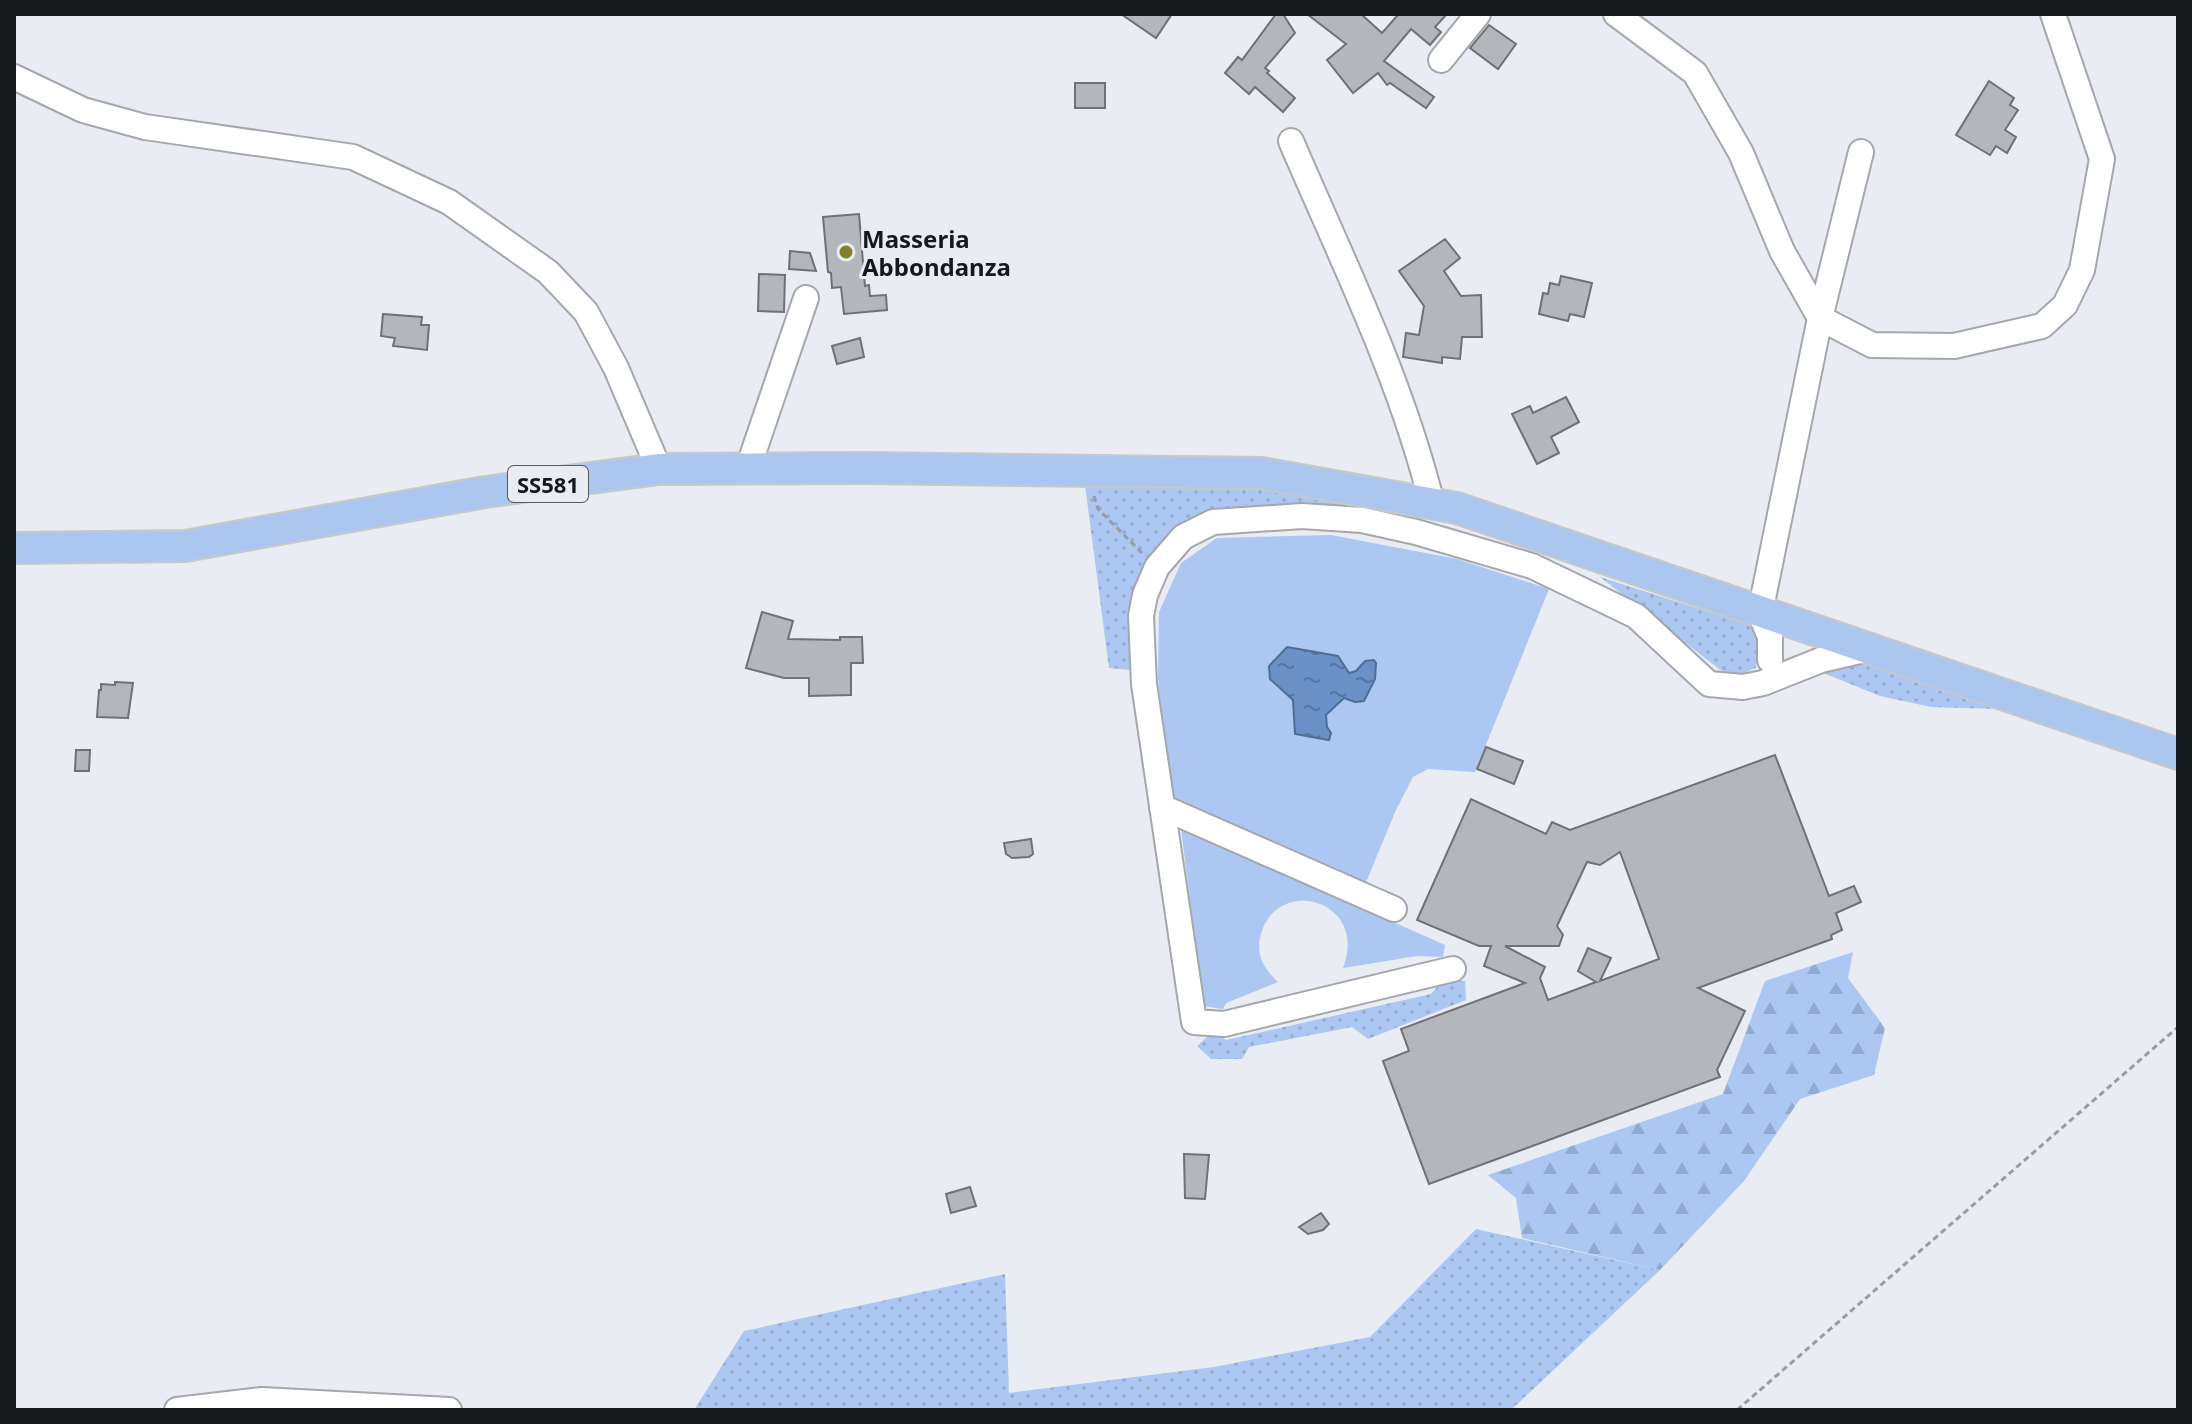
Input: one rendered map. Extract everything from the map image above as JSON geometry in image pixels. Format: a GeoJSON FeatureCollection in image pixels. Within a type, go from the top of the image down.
{"type":"FeatureCollection","features":[{"type":"Feature","properties":{"kind":"main road","name":"SS581"},"geometry":{"type":"LineString","coordinates":[[14,548],[185,546],[485,492],[659,469],[1087,470]]}},
{"type":"Feature","properties":{"kind":"main road"},"geometry":{"type":"LineString","coordinates":[[1087,470],[1262,473],[1457,508],[2178,754]]}},
{"type":"Feature","properties":{"kind":"street"},"geometry":{"type":"LineString","coordinates":[[1441,60],[1478,14]]}},
{"type":"Feature","properties":{"kind":"street"},"geometry":{"type":"LineString","coordinates":[[1616,14],[1695,73],[1741,153],[1782,251],[1820,318],[1872,345],[1954,346],[2042,326],[2065,305],[2082,270],[2102,159],[2053,14]]}},
{"type":"Feature","properties":{"kind":"street"},"geometry":{"type":"LineString","coordinates":[[14,77],[83,110],[145,127],[353,157],[449,202],[548,272],[586,312],[616,368],[659,469]]}},
{"type":"Feature","properties":{"kind":"street"},"geometry":{"type":"LineString","coordinates":[[1291,141],[1399,395],[1417,445],[1432,504]]}},
{"type":"Feature","properties":{"kind":"street"},"geometry":{"type":"LineString","coordinates":[[1763,676],[1770,637],[1760,613],[1820,318],[1861,152]]}},
{"type":"Feature","properties":{"kind":"street"},"geometry":{"type":"LineString","coordinates":[[748,468],[806,298]]}},
{"type":"Feature","properties":{"kind":"street"},"geometry":{"type":"LineString","coordinates":[[1453,969],[1224,1024],[1194,1022],[1144,684],[1141,616],[1145,595],[1157,567],[1183,537],[1213,522],[1302,516],[1362,520],[1416,532],[1532,566],[1636,616],[1709,684],[1743,687],[1763,676],[1868,649]]}},
{"type":"Feature","properties":{"kind":"street"},"geometry":{"type":"LineString","coordinates":[[1763,676],[1783,644],[1805,628]]}},
{"type":"Feature","properties":{"kind":"street"},"geometry":{"type":"LineString","coordinates":[[1800,668],[1806,649],[1805,628]]}},
{"type":"Feature","properties":{"kind":"street"},"geometry":{"type":"LineString","coordinates":[[1162,807],[1394,909]]}},
{"type":"Feature","properties":{"kind":"street"},"geometry":{"type":"LineString","coordinates":[[177,1410],[262,1400],[449,1410]]}},
{"type":"Feature","properties":{"kind":"path"},"geometry":{"type":"LineString","coordinates":[[1087,470],[1098,509],[1157,567]]}},
{"type":"Feature","properties":{"kind":"path"},"geometry":{"type":"LineString","coordinates":[[1737,1410],[2178,1027]]}},
{"type":"Feature","properties":{"kind":"green space"},"geometry":{"type":"Polygon","coordinates":[[[1085,485],[1280,488],[1394,513],[1315,503],[1199,516],[1168,535],[1144,564],[1131,598],[1130,670],[1109,668],[1085,485]]]}},
{"type":"Feature","properties":{"kind":"green space"},"geometry":{"type":"Polygon","coordinates":[[[1331,535],[1457,559],[1549,589],[1475,772],[1428,769],[1413,777],[1364,887],[1168,799],[1158,677],[1159,612],[1181,563],[1217,538],[1331,535]]]}},
{"type":"Feature","properties":{"kind":"green space"},"geometry":{"type":"Polygon","coordinates":[[[1600,577],[1750,625],[1758,639],[1756,668],[1731,678],[1600,577]]]}},
{"type":"Feature","properties":{"kind":"green space"},"geometry":{"type":"Polygon","coordinates":[[[1854,658],[1998,709],[1931,707],[1880,696],[1811,668],[1854,658]]]}},
{"type":"Feature","properties":{"kind":"green space"},"geometry":{"type":"Polygon","coordinates":[[[1181,828],[1445,945],[1443,957],[1417,956],[1343,968],[1348,944],[1343,925],[1332,911],[1316,903],[1299,901],[1282,906],[1268,918],[1260,938],[1259,951],[1263,962],[1278,982],[1226,1003],[1223,1009],[1203,1006],[1181,828]]]}},
{"type":"Feature","properties":{"kind":"green space"},"geometry":{"type":"Polygon","coordinates":[[[1853,952],[1848,978],[1885,1028],[1874,1075],[1800,1099],[1744,1181],[1660,1270],[1522,1238],[1516,1198],[1488,1175],[1723,1094],[1765,981],[1853,952]]]}},
{"type":"Feature","properties":{"kind":"green space"},"geometry":{"type":"Polygon","coordinates":[[[1443,980],[1465,981],[1466,1000],[1368,1039],[1352,1027],[1249,1047],[1242,1059],[1211,1059],[1197,1046],[1214,1031],[1226,1040],[1431,994],[1443,980]]]}},
{"type":"Feature","properties":{"kind":"green space"},"geometry":{"type":"Polygon","coordinates":[[[1476,1229],[1660,1270],[1511,1410],[694,1410],[744,1331],[1005,1274],[1009,1393],[1214,1367],[1370,1337],[1476,1229]]]}},
{"type":"Feature","properties":{"kind":"water"},"geometry":{"type":"Polygon","coordinates":[[[1287,647],[1338,656],[1349,673],[1356,671],[1365,661],[1374,660],[1376,663],[1375,679],[1364,701],[1344,698],[1326,715],[1331,733],[1329,740],[1295,734],[1293,700],[1270,679],[1269,666],[1287,647]]]}},
{"type":"Feature","properties":{"kind":"building"},"geometry":{"type":"Polygon","coordinates":[[[1121,14],[1172,14],[1156,38],[1121,14]]]}},
{"type":"Feature","properties":{"kind":"building"},"geometry":{"type":"Polygon","coordinates":[[[1276,14],[1283,14],[1295,33],[1265,68],[1295,98],[1283,112],[1255,87],[1249,94],[1225,73],[1238,57],[1242,60],[1276,14]]]}},
{"type":"Feature","properties":{"kind":"building"},"geometry":{"type":"Polygon","coordinates":[[[1307,14],[1361,14],[1382,33],[1397,16],[1395,14],[1447,14],[1435,27],[1441,32],[1430,45],[1411,29],[1384,61],[1434,97],[1426,108],[1390,83],[1387,85],[1378,73],[1353,93],[1327,60],[1346,44],[1307,14]]]}},
{"type":"Feature","properties":{"kind":"building"},"geometry":{"type":"Polygon","coordinates":[[[1489,25],[1516,44],[1498,69],[1470,48],[1489,25]]]}},
{"type":"Feature","properties":{"kind":"building"},"geometry":{"type":"Polygon","coordinates":[[[1989,81],[2014,98],[2010,105],[2018,110],[2005,130],[2016,137],[2007,153],[1996,146],[1990,155],[1956,135],[1989,81]]]}},
{"type":"Feature","properties":{"kind":"building"},"geometry":{"type":"Polygon","coordinates":[[[1075,83],[1105,83],[1105,108],[1075,108],[1075,83]]]}},
{"type":"Feature","properties":{"kind":"building","name":"Masseria Abbondanza"},"geometry":{"type":"Polygon","coordinates":[[[859,214],[865,286],[869,285],[870,296],[886,295],[887,310],[844,314],[841,287],[832,288],[831,273],[828,272],[823,217],[859,214]]]}},
{"type":"Feature","properties":{"kind":"building"},"geometry":{"type":"Polygon","coordinates":[[[1445,239],[1460,258],[1444,271],[1461,296],[1481,295],[1482,337],[1462,337],[1460,359],[1442,357],[1442,363],[1403,357],[1406,333],[1419,335],[1424,306],[1399,271],[1445,239]]]}},
{"type":"Feature","properties":{"kind":"building"},"geometry":{"type":"Polygon","coordinates":[[[790,251],[810,253],[816,271],[789,269],[790,251]]]}},
{"type":"Feature","properties":{"kind":"building"},"geometry":{"type":"Polygon","coordinates":[[[759,274],[785,275],[784,312],[758,311],[759,274]]]}},
{"type":"Feature","properties":{"kind":"building"},"geometry":{"type":"Polygon","coordinates":[[[1561,276],[1592,283],[1584,317],[1570,314],[1568,321],[1539,314],[1543,293],[1548,294],[1550,283],[1559,285],[1561,276]]]}},
{"type":"Feature","properties":{"kind":"building"},"geometry":{"type":"Polygon","coordinates":[[[383,314],[422,317],[421,325],[429,325],[427,350],[393,346],[395,338],[381,336],[383,314]]]}},
{"type":"Feature","properties":{"kind":"building"},"geometry":{"type":"Polygon","coordinates":[[[860,338],[864,357],[837,364],[832,346],[860,338]]]}},
{"type":"Feature","properties":{"kind":"building"},"geometry":{"type":"Polygon","coordinates":[[[1566,397],[1579,422],[1551,437],[1559,453],[1537,464],[1512,414],[1530,406],[1533,413],[1566,397]]]}},
{"type":"Feature","properties":{"kind":"building"},"geometry":{"type":"Polygon","coordinates":[[[762,612],[793,621],[788,639],[840,640],[840,637],[862,637],[863,663],[851,663],[851,695],[809,696],[809,678],[784,678],[746,668],[762,612]]]}},
{"type":"Feature","properties":{"kind":"building"},"geometry":{"type":"Polygon","coordinates":[[[115,682],[133,683],[128,718],[97,717],[101,684],[115,685],[115,682]]]}},
{"type":"Feature","properties":{"kind":"building"},"geometry":{"type":"Polygon","coordinates":[[[1486,747],[1523,761],[1514,784],[1477,769],[1486,747]]]}},
{"type":"Feature","properties":{"kind":"building"},"geometry":{"type":"Polygon","coordinates":[[[76,750],[90,750],[89,771],[75,771],[76,750]]]}},
{"type":"Feature","properties":{"kind":"building"},"geometry":{"type":"Polygon","coordinates":[[[1775,755],[1829,896],[1854,886],[1861,902],[1836,913],[1842,930],[1831,935],[1832,939],[1698,988],[1745,1011],[1717,1070],[1720,1077],[1429,1184],[1383,1061],[1409,1051],[1401,1029],[1525,983],[1484,966],[1491,946],[1479,946],[1417,920],[1471,799],[1546,834],[1552,822],[1570,830],[1775,755]],[[1620,852],[1600,865],[1587,862],[1557,926],[1563,935],[1559,946],[1505,946],[1545,967],[1540,978],[1548,1000],[1596,982],[1578,971],[1588,948],[1611,958],[1600,981],[1659,959],[1620,852]]]}},
{"type":"Feature","properties":{"kind":"building"},"geometry":{"type":"Polygon","coordinates":[[[1031,839],[1033,854],[1029,857],[1012,858],[1006,854],[1004,843],[1031,839]]]}},
{"type":"Feature","properties":{"kind":"building"},"geometry":{"type":"Polygon","coordinates":[[[1184,1154],[1209,1155],[1205,1199],[1185,1198],[1184,1154]]]}},
{"type":"Feature","properties":{"kind":"building"},"geometry":{"type":"Polygon","coordinates":[[[970,1187],[976,1206],[951,1213],[946,1194],[970,1187]]]}},
{"type":"Feature","properties":{"kind":"building"},"geometry":{"type":"Polygon","coordinates":[[[1321,1213],[1329,1224],[1323,1230],[1308,1234],[1299,1227],[1321,1213]]]}},
{"type":"Feature","properties":{"kind":"place","name":"Masseria Abbondanza"},"geometry":{"type":"Point","coordinates":[846,252]}}]}
